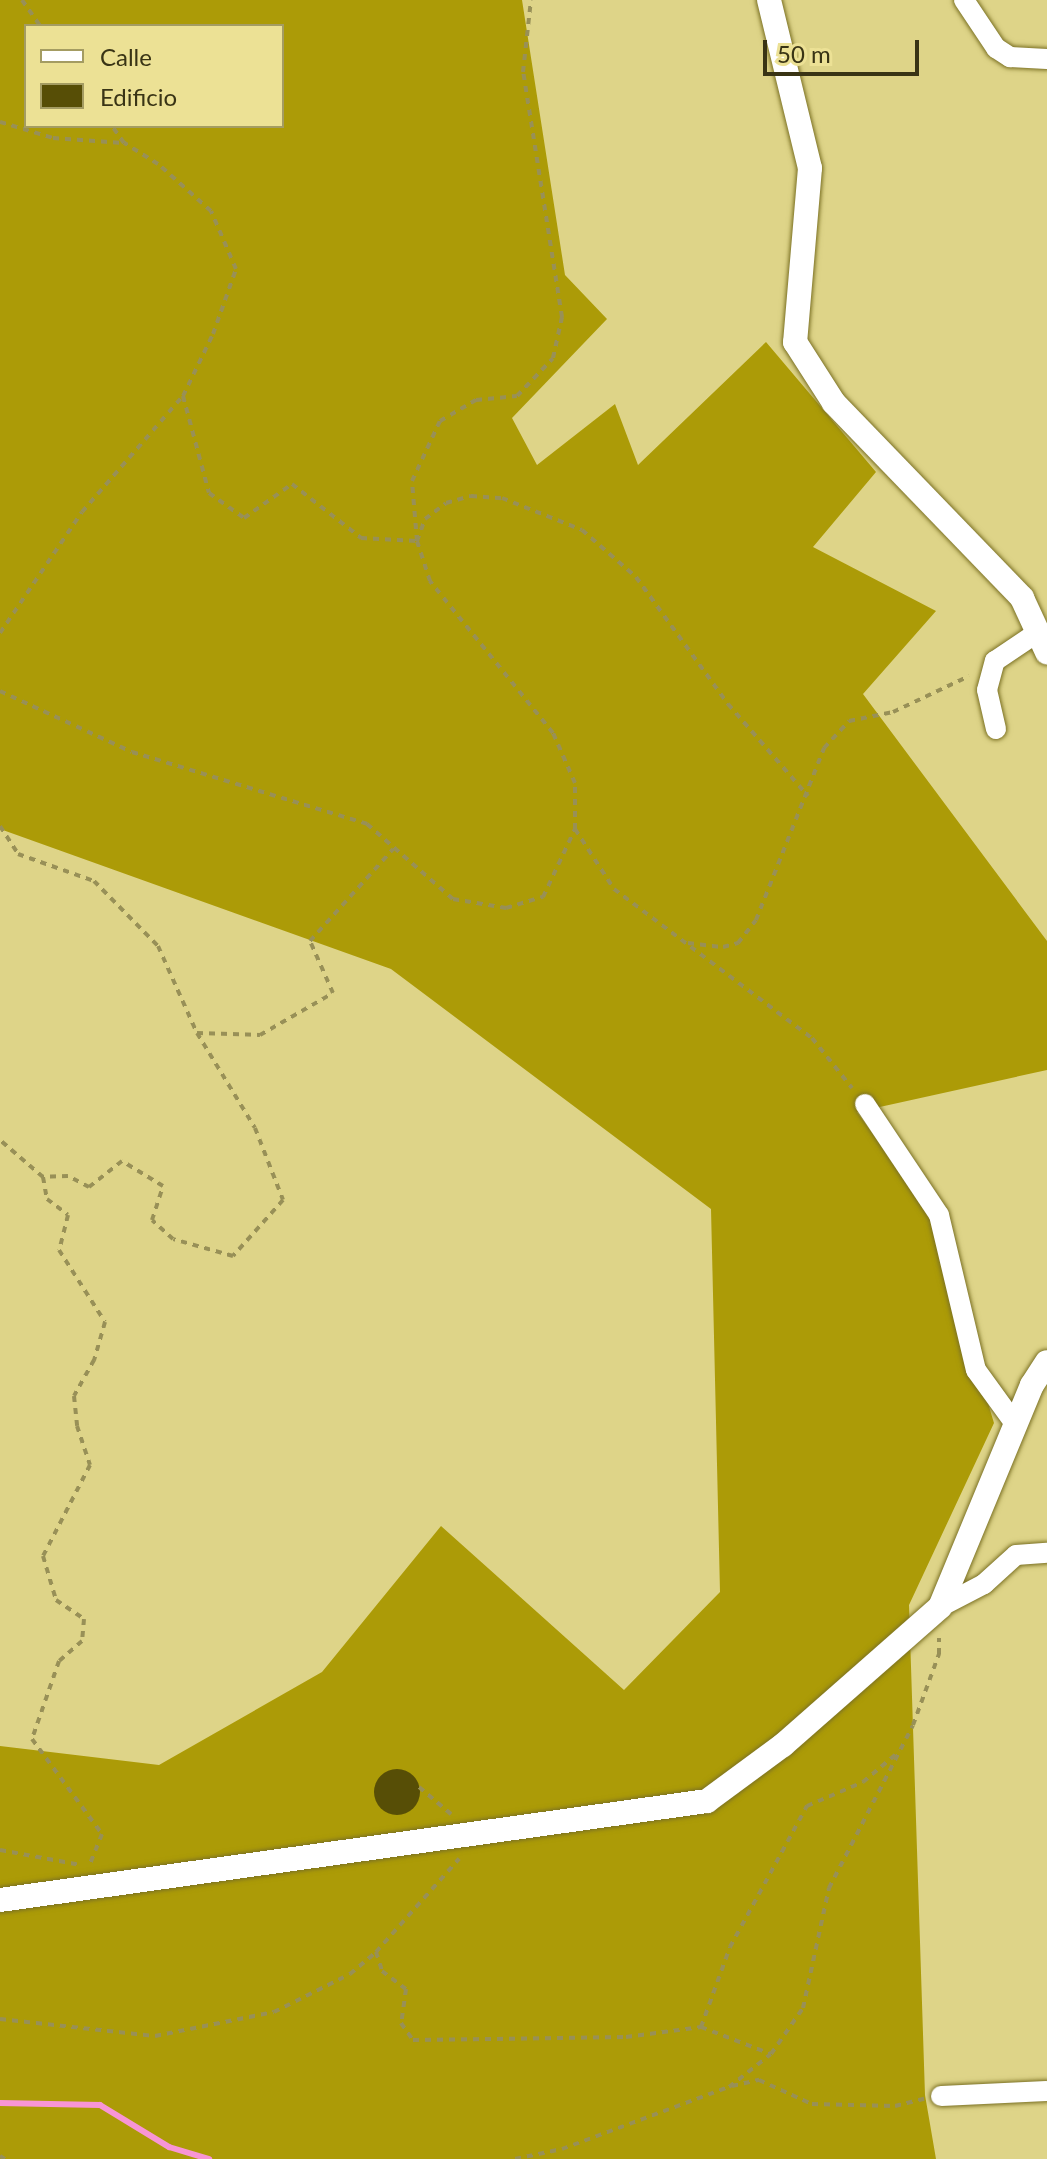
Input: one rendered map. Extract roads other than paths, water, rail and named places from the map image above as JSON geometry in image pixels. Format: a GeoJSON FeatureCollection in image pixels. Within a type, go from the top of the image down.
{"type":"FeatureCollection","features":[{"type":"Feature","properties":{"kind":"street"},"geometry":{"type":"LineString","coordinates":[[769,0],[810,168],[795,342],[834,403],[1022,598],[1044,632],[995,661],[987,690],[996,729]]}},
{"type":"Feature","properties":{"kind":"street"},"geometry":{"type":"LineString","coordinates":[[964,0],[996,48],[1010,57],[1047,59]]}},
{"type":"Feature","properties":{"kind":"street"},"geometry":{"type":"LineString","coordinates":[[865,1104],[939,1215],[976,1370],[1016,1425]]}},
{"type":"Feature","properties":{"kind":"street"},"geometry":{"type":"LineString","coordinates":[[940,1607],[1016,1425],[1047,1362]]}},
{"type":"Feature","properties":{"kind":"street"},"geometry":{"type":"LineString","coordinates":[[0,1900],[92,1878],[478,1836],[707,1801],[783,1745],[940,1607],[984,1584],[1016,1555],[1047,1553]]}},
{"type":"Feature","properties":{"kind":"street"},"geometry":{"type":"LineString","coordinates":[[941,2096],[1047,2091]]}},
{"type":"Feature","properties":{"kind":"waterway"},"geometry":{"type":"LineString","coordinates":[[0,2103],[100,2105],[169,2147],[209,2159]]}}]}
